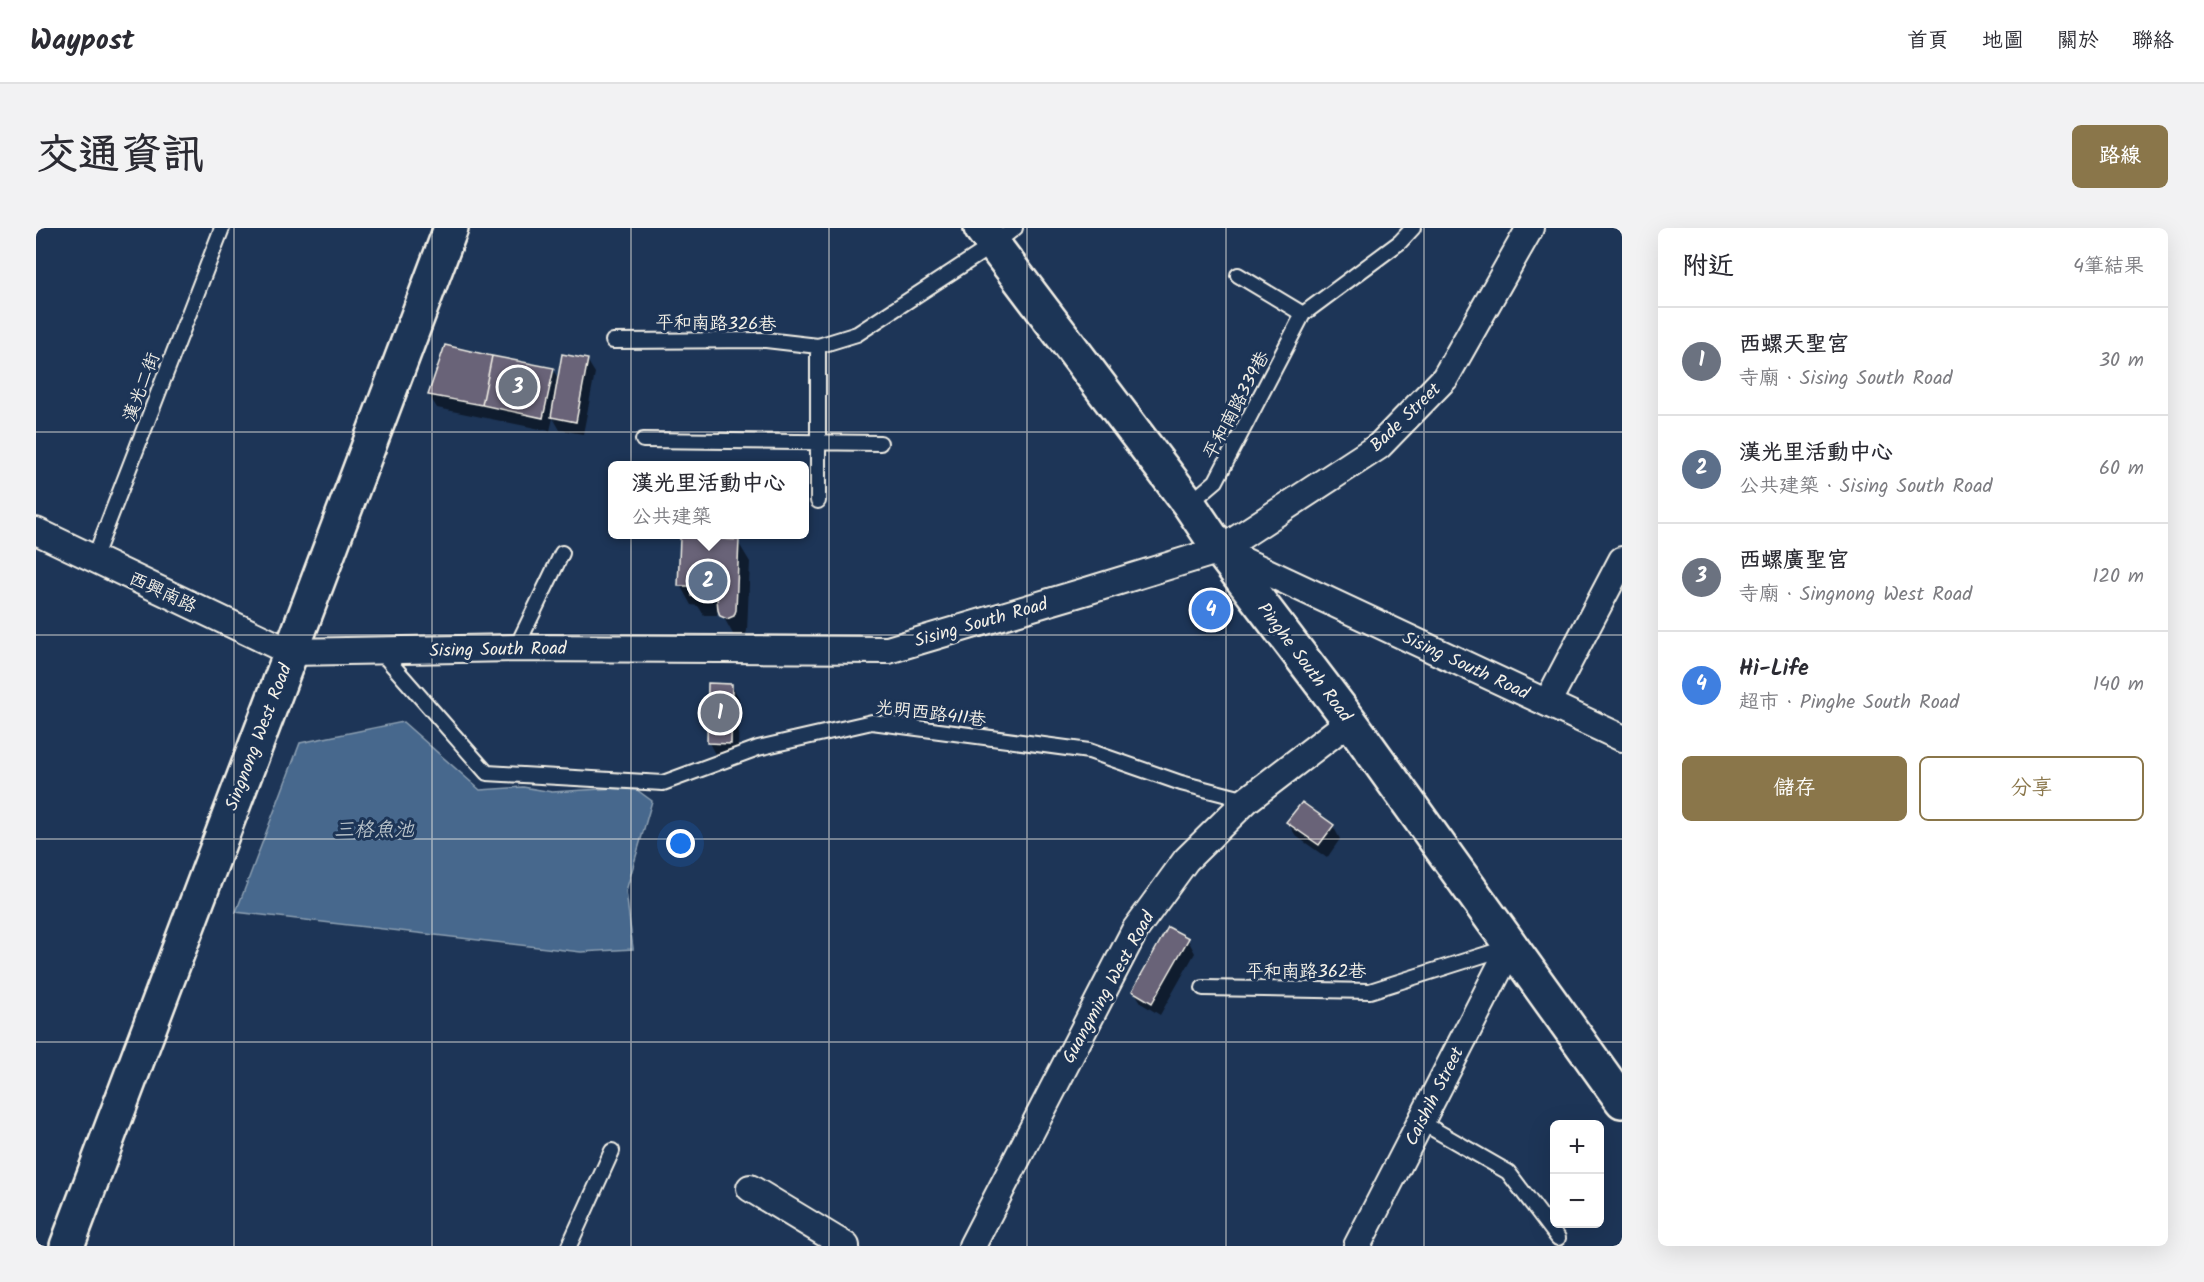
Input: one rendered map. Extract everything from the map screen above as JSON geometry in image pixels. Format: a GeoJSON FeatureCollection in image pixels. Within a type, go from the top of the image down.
{"type":"FeatureCollection","features":[{"type":"Feature","properties":{"kind":"main road","name":"Singnong West Road"},"geometry":{"type":"LineString","coordinates":[[67,1246],[451,228]]}},
{"type":"Feature","properties":{"kind":"main road","name":"Pinghe South Road"},"geometry":{"type":"LineString","coordinates":[[996,234],[1220,550],[1350,722],[1622,1101]]}},
{"type":"Feature","properties":{"kind":"street","name":"Bade Street"},"geometry":{"type":"LineString","coordinates":[[1220,550],[1379,446],[1445,378],[1530,228]]}},
{"type":"Feature","properties":{"kind":"street","name":"西興南路"},"geometry":{"type":"LineString","coordinates":[[36,531],[290,652]]}},
{"type":"Feature","properties":{"kind":"street","name":"Sising South Road"},"geometry":{"type":"LineString","coordinates":[[290,652],[516,648],[888,650],[1220,550],[1622,738]]}},
{"type":"Feature","properties":{"kind":"street"},"geometry":{"type":"LineString","coordinates":[[1547,703],[1622,560]]}},
{"type":"Feature","properties":{"kind":"street","name":"Guangming West Road"},"geometry":{"type":"LineString","coordinates":[[972,1246],[1135,930],[1186,860],[1247,800],[1350,722]]}},
{"type":"Feature","properties":{"kind":"street","name":"Caishih Street"},"geometry":{"type":"LineString","coordinates":[[1357,1246],[1511,946]]}},
{"type":"Feature","properties":{"kind":"street"},"geometry":{"type":"LineString","coordinates":[[750,1188],[846,1246]]}},
{"type":"Feature","properties":{"kind":"lane","name":"漢光二街"},"geometry":{"type":"LineString","coordinates":[[94,559],[222,228]]}},
{"type":"Feature","properties":{"kind":"lane","name":"平和南路339巷"},"geometry":{"type":"LineString","coordinates":[[1189,504],[1216,481],[1303,314],[1400,242],[1413,228]]}},
{"type":"Feature","properties":{"kind":"lane","name":"平和南路326巷"},"geometry":{"type":"LineString","coordinates":[[613,340],[766,340],[818,346],[857,334],[996,234]]}},
{"type":"Feature","properties":{"kind":"lane"},"geometry":{"type":"LineString","coordinates":[[1238,275],[1303,314]]}},
{"type":"Feature","properties":{"kind":"lane"},"geometry":{"type":"LineString","coordinates":[[818,346],[818,501]]}},
{"type":"Feature","properties":{"kind":"lane"},"geometry":{"type":"LineString","coordinates":[[643,440],[880,443]]}},
{"type":"Feature","properties":{"kind":"lane"},"geometry":{"type":"LineString","coordinates":[[516,648],[562,553]]}},
{"type":"Feature","properties":{"kind":"lane","name":"光明西路411巷"},"geometry":{"type":"LineString","coordinates":[[380,651],[487,773],[663,783],[758,748],[872,722],[1089,752],[1181,783],[1247,800]]}},
{"type":"Feature","properties":{"kind":"lane","name":"平和南路362巷"},"geometry":{"type":"LineString","coordinates":[[1203,988],[1370,991],[1511,946]]}},
{"type":"Feature","properties":{"kind":"lane"},"geometry":{"type":"LineString","coordinates":[[1420,1122],[1508,1172],[1558,1238]]}},
{"type":"Feature","properties":{"kind":"lane"},"geometry":{"type":"LineString","coordinates":[[569,1246],[612,1151]]}},
{"type":"Feature","properties":{"kind":"water","name":"三格魚池"},"geometry":{"type":"Polygon","coordinates":[[[403,722],[480,790],[523,787],[552,792],[633,787],[652,801],[626,891],[633,949],[581,952],[236,912],[300,743],[403,722]]]}},
{"type":"Feature","properties":{"kind":"building"},"geometry":{"type":"Polygon","coordinates":[[[445,345],[492,356],[482,405],[428,395],[445,345]]]}},
{"type":"Feature","properties":{"kind":"building"},"geometry":{"type":"Polygon","coordinates":[[[562,354],[588,359],[576,422],[551,417],[562,354]]]}},
{"type":"Feature","properties":{"kind":"building"},"geometry":{"type":"Polygon","coordinates":[[[492,356],[554,368],[543,418],[482,405],[492,356]]]}},
{"type":"Feature","properties":{"kind":"building"},"geometry":{"type":"Polygon","coordinates":[[[680,539],[739,540],[734,616],[727,619],[720,616],[716,588],[707,588],[707,596],[691,596],[691,586],[678,586],[680,539]]]}},
{"type":"Feature","properties":{"kind":"building"},"geometry":{"type":"Polygon","coordinates":[[[708,683],[732,684],[731,744],[707,743],[708,683]]]}},
{"type":"Feature","properties":{"kind":"building"},"geometry":{"type":"Polygon","coordinates":[[[1302,802],[1334,825],[1319,845],[1286,822],[1302,802]]]}},
{"type":"Feature","properties":{"kind":"building"},"geometry":{"type":"Polygon","coordinates":[[[1168,927],[1189,938],[1152,1003],[1132,991],[1168,927]]]}},
{"type":"Feature","properties":{"kind":"place","name":"西螺廣聖宮"},"geometry":{"type":"Point","coordinates":[518,387]}},
{"type":"Feature","properties":{"kind":"place","name":"漢光里活動中心"},"geometry":{"type":"Point","coordinates":[708,581]}},
{"type":"Feature","properties":{"kind":"place","name":"Hi-Life"},"geometry":{"type":"Point","coordinates":[1211,610]}},
{"type":"Feature","properties":{"kind":"place","name":"西螺天聖宮"},"geometry":{"type":"Point","coordinates":[720,713]}}]}
